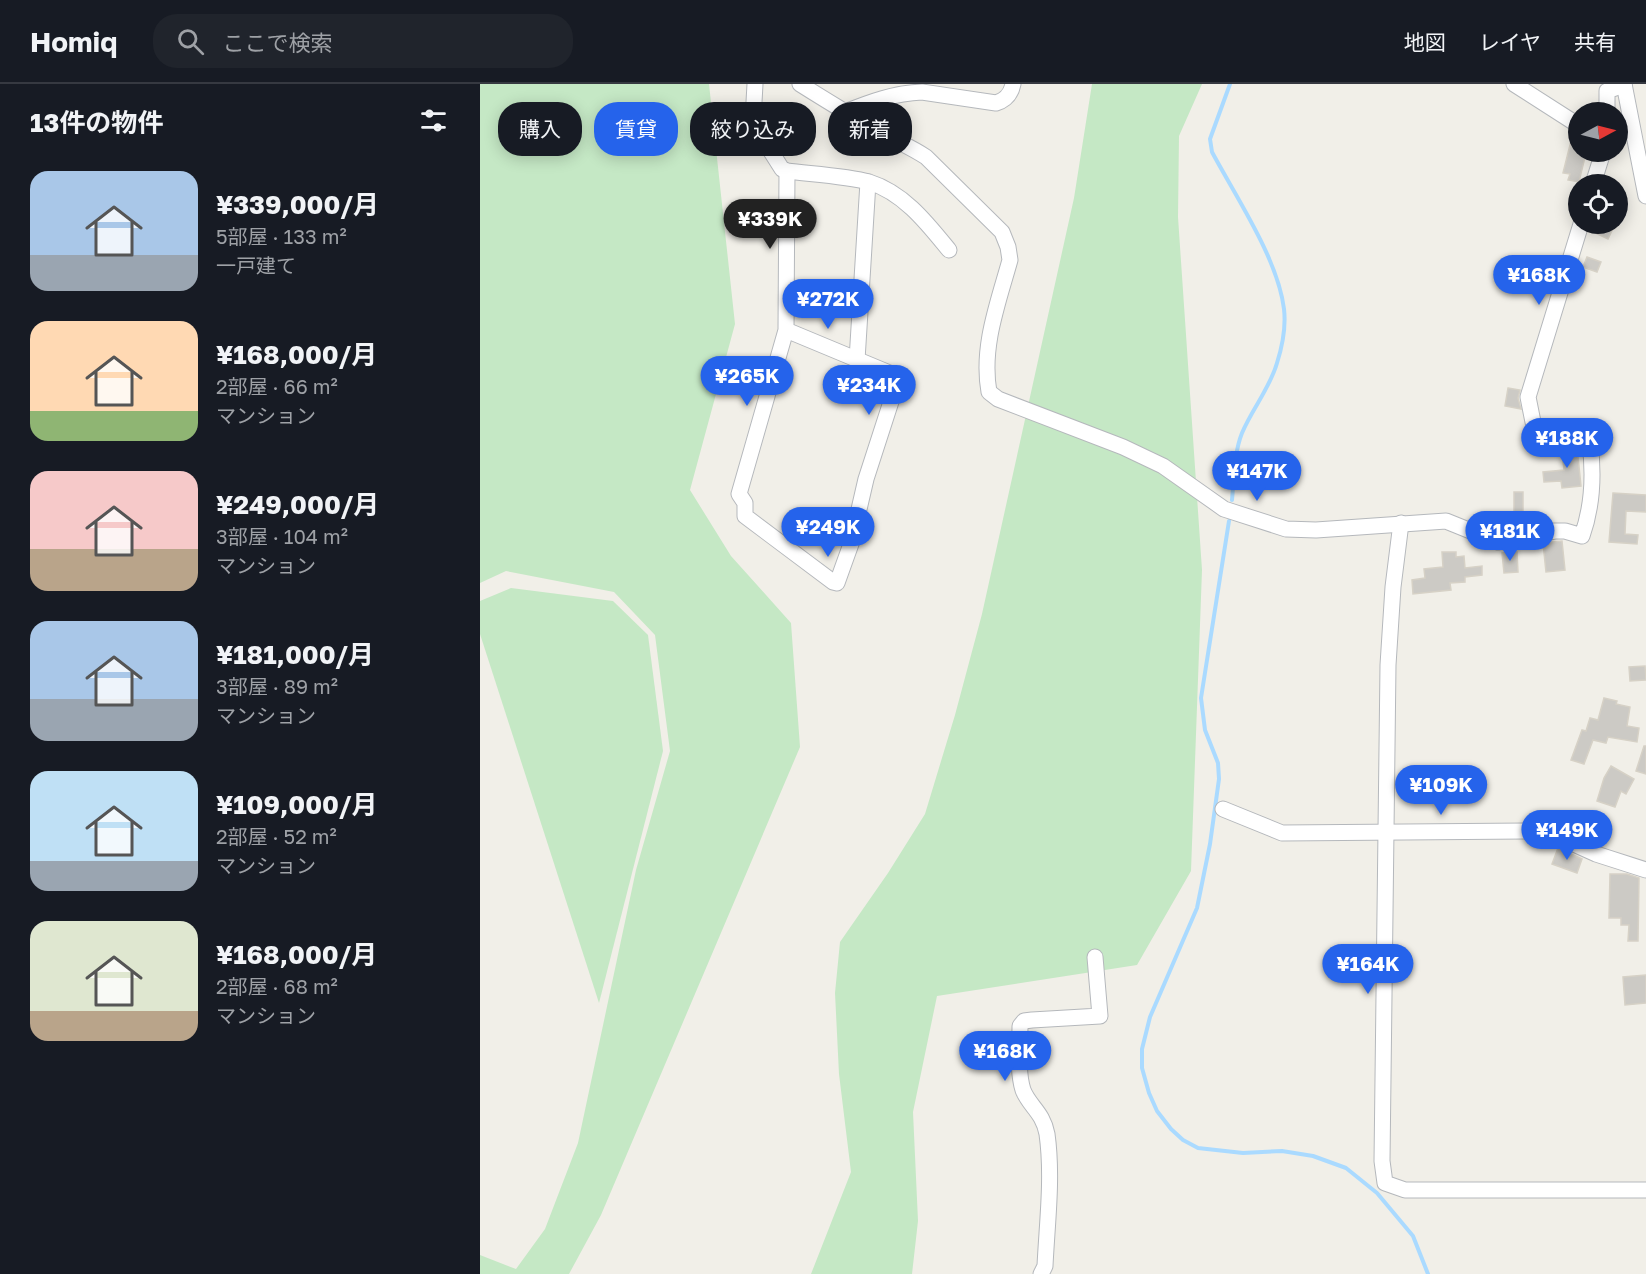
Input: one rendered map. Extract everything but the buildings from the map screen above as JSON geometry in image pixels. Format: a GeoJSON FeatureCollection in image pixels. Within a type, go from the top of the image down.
{"type":"FeatureCollection","features":[{"type":"Feature","properties":{"kind":"street"},"geometry":{"type":"LineString","coordinates":[[755,84],[753,120],[782,169],[868,182],[893,193],[921,217],[949,250]]}},
{"type":"Feature","properties":{"kind":"street"},"geometry":{"type":"LineString","coordinates":[[800,84],[829,102]]}},
{"type":"Feature","properties":{"kind":"street"},"geometry":{"type":"LineString","coordinates":[[870,102],[910,88],[922,92],[996,103],[1003,100],[1011,91],[1013,84]]}},
{"type":"Feature","properties":{"kind":"street"},"geometry":{"type":"LineString","coordinates":[[1514,84],[1568,119]]}},
{"type":"Feature","properties":{"kind":"street"},"geometry":{"type":"LineString","coordinates":[[1606,102],[1607,91],[1624,84],[1646,196]]}},
{"type":"Feature","properties":{"kind":"street"},"geometry":{"type":"LineString","coordinates":[[912,148],[926,156],[1002,232],[1008,247],[1010,260],[987,351],[989,392],[998,399],[1123,447],[1163,466],[1224,509],[1286,529],[1316,530],[1401,522],[1446,521],[1498,542],[1555,531],[1565,531],[1582,536],[1591,505],[1593,469],[1590,443],[1573,433],[1537,426],[1533,422],[1528,397],[1578,234]]}},
{"type":"Feature","properties":{"kind":"street"},"geometry":{"type":"LineString","coordinates":[[786,330],[899,377],[866,479],[851,544],[837,583],[745,516],[745,503],[739,494],[786,330],[787,171]]}},
{"type":"Feature","properties":{"kind":"street"},"geometry":{"type":"LineString","coordinates":[[857,360],[868,182]]}},
{"type":"Feature","properties":{"kind":"street"},"geometry":{"type":"LineString","coordinates":[[1401,522],[1393,587],[1388,665],[1382,1161],[1385,1183],[1406,1190],[1646,1190]]}},
{"type":"Feature","properties":{"kind":"street"},"geometry":{"type":"LineString","coordinates":[[1223,808],[1282,833],[1386,834],[1531,831],[1556,836],[1596,854],[1646,870]]}},
{"type":"Feature","properties":{"kind":"street"},"geometry":{"type":"LineString","coordinates":[[1041,1274],[1045,1266],[1050,1159],[1044,1122],[1024,1091],[1021,1077],[1020,1026],[1023,1021],[1100,1016],[1095,957]]}},
{"type":"Feature","properties":{"kind":"green space"},"geometry":{"type":"Polygon","coordinates":[[[480,84],[709,84],[711,102],[690,102],[690,156],[717,156],[735,324],[690,490],[731,556],[791,623],[800,747],[601,1215],[569,1274],[480,1274],[480,1255],[516,1269],[545,1229],[578,1143],[636,870],[670,751],[655,635],[614,592],[506,571],[480,583],[480,84]]]}},
{"type":"Feature","properties":{"kind":"green space"},"geometry":{"type":"Polygon","coordinates":[[[1092,84],[1202,84],[1179,136],[1178,217],[1202,570],[1191,871],[1137,965],[937,996],[913,1112],[918,1221],[912,1274],[811,1274],[851,1172],[839,1074],[835,993],[840,942],[888,873],[925,814],[955,715],[982,614],[1074,198],[1092,84]]]}},
{"type":"Feature","properties":{"kind":"green space"},"geometry":{"type":"Polygon","coordinates":[[[511,588],[613,601],[648,635],[663,751],[599,1003],[480,634],[480,601],[511,588]]]}},
{"type":"Feature","properties":{"kind":"waterway"},"geometry":{"type":"LineString","coordinates":[[1230,84],[1210,139],[1212,152],[1265,249],[1274,270],[1284,309],[1282,343],[1274,372],[1239,441],[1232,500]]}},
{"type":"Feature","properties":{"kind":"waterway"},"geometry":{"type":"LineString","coordinates":[[1229,521],[1201,698],[1205,730],[1218,763],[1219,779],[1210,844],[1197,908],[1150,1017],[1142,1049],[1142,1068],[1157,1111],[1183,1140],[1198,1148],[1243,1153],[1282,1151],[1313,1156],[1346,1168],[1377,1193],[1413,1236],[1428,1274]]}}]}
